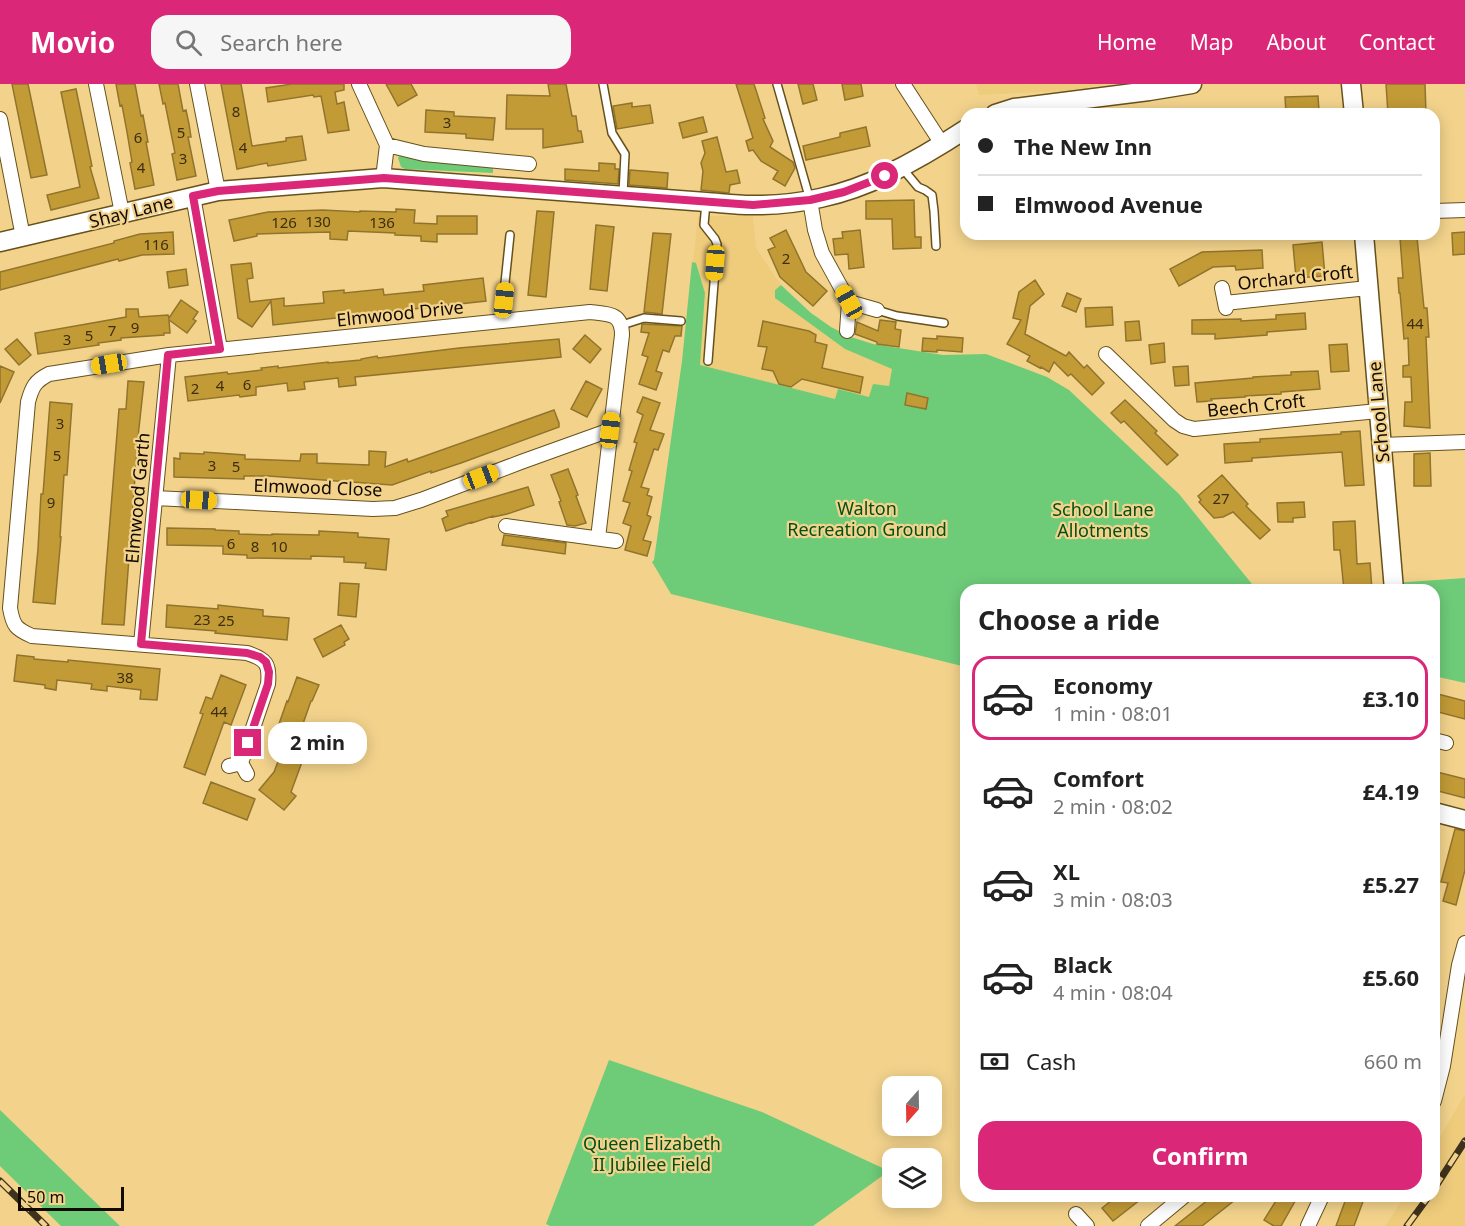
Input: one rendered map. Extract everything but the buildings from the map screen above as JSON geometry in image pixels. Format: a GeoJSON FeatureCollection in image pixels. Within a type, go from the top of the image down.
{"type":"FeatureCollection","features":[{"type":"Feature","properties":{"kind":"main road"},"geometry":{"type":"LineString","coordinates":[[1014,108],[1191,84]]}},
{"type":"Feature","properties":{"kind":"main road"},"geometry":{"type":"LineString","coordinates":[[1352,84],[1354,108]]}},
{"type":"Feature","properties":{"kind":"main road","name":"Shay Lane"},"geometry":{"type":"LineString","coordinates":[[0,242],[218,191],[384,178],[753,205],[810,200],[857,188],[885,176],[960,133]]}},
{"type":"Feature","properties":{"kind":"main road","name":"School Lane"},"geometry":{"type":"LineString","coordinates":[[1364,240],[1393,584]]}},
{"type":"Feature","properties":{"kind":"main road"},"geometry":{"type":"LineString","coordinates":[[1440,814],[1465,820]]}},
{"type":"Feature","properties":{"kind":"street"},"geometry":{"type":"LineString","coordinates":[[96,84],[122,213]]}},
{"type":"Feature","properties":{"kind":"street"},"geometry":{"type":"LineString","coordinates":[[197,84],[218,191]]}},
{"type":"Feature","properties":{"kind":"street"},"geometry":{"type":"LineString","coordinates":[[359,84],[387,145],[384,178]]}},
{"type":"Feature","properties":{"kind":"street"},"geometry":{"type":"LineString","coordinates":[[903,84],[942,144]]}},
{"type":"Feature","properties":{"kind":"street"},"geometry":{"type":"LineString","coordinates":[[0,119],[23,237]]}},
{"type":"Feature","properties":{"kind":"street"},"geometry":{"type":"LineString","coordinates":[[387,145],[424,154],[529,164]]}},
{"type":"Feature","properties":{"kind":"street"},"geometry":{"type":"LineString","coordinates":[[193,196],[220,349]]}},
{"type":"Feature","properties":{"kind":"street"},"geometry":{"type":"LineString","coordinates":[[810,200],[822,253],[849,302],[847,331]]}},
{"type":"Feature","properties":{"kind":"street"},"geometry":{"type":"LineString","coordinates":[[1440,211],[1465,210]]}},
{"type":"Feature","properties":{"kind":"street","name":"Orchard Croft"},"geometry":{"type":"LineString","coordinates":[[1222,288],[1226,305],[1368,288]]}},
{"type":"Feature","properties":{"kind":"street"},"geometry":{"type":"LineString","coordinates":[[849,302],[877,310]]}},
{"type":"Feature","properties":{"kind":"street","name":"Elmwood Drive"},"geometry":{"type":"LineString","coordinates":[[141,644],[32,636],[19,630],[12,621],[10,608],[28,402],[39,380],[49,374],[168,355],[590,312],[610,315],[622,325]]}},
{"type":"Feature","properties":{"kind":"street"},"geometry":{"type":"LineString","coordinates":[[598,538],[622,325]]}},
{"type":"Feature","properties":{"kind":"street","name":"Beech Croft"},"geometry":{"type":"LineString","coordinates":[[1106,354],[1128,367],[1174,420],[1194,429],[1378,411]]}},
{"type":"Feature","properties":{"kind":"street","name":"Elmwood Garth"},"geometry":{"type":"LineString","coordinates":[[141,644],[168,355]]}},
{"type":"Feature","properties":{"kind":"street","name":"Elmwood Close"},"geometry":{"type":"LineString","coordinates":[[155,498],[373,509],[395,508],[610,430]]}},
{"type":"Feature","properties":{"kind":"street"},"geometry":{"type":"LineString","coordinates":[[1381,444],[1465,442]]}},
{"type":"Feature","properties":{"kind":"street"},"geometry":{"type":"LineString","coordinates":[[506,526],[616,540]]}},
{"type":"Feature","properties":{"kind":"street"},"geometry":{"type":"LineString","coordinates":[[141,644],[247,653],[260,657],[266,662],[269,672],[268,684],[239,768]]}},
{"type":"Feature","properties":{"kind":"street"},"geometry":{"type":"LineString","coordinates":[[1440,1078],[1465,943]]}},
{"type":"Feature","properties":{"kind":"street"},"geometry":{"type":"LineString","coordinates":[[1148,1226],[1177,1202]]}},
{"type":"Feature","properties":{"kind":"street"},"geometry":{"type":"LineString","coordinates":[[1308,1226],[1319,1202]]}},
{"type":"Feature","properties":{"kind":"street"},"geometry":{"type":"LineString","coordinates":[[1076,1214],[1086,1226]]}},
{"type":"Feature","properties":{"kind":"lane"},"geometry":{"type":"LineString","coordinates":[[603,84],[612,133],[625,154],[623,196]]}},
{"type":"Feature","properties":{"kind":"lane"},"geometry":{"type":"LineString","coordinates":[[777,84],[810,200]]}},
{"type":"Feature","properties":{"kind":"lane"},"geometry":{"type":"LineString","coordinates":[[901,167],[918,187],[932,195],[936,246]]}},
{"type":"Feature","properties":{"kind":"lane"},"geometry":{"type":"LineString","coordinates":[[706,202],[704,225],[717,244],[708,361]]}},
{"type":"Feature","properties":{"kind":"lane"},"geometry":{"type":"LineString","coordinates":[[501,321],[510,235]]}},
{"type":"Feature","properties":{"kind":"lane"},"geometry":{"type":"LineString","coordinates":[[877,310],[897,316],[944,323]]}},
{"type":"Feature","properties":{"kind":"lane"},"geometry":{"type":"LineString","coordinates":[[622,325],[644,318],[681,321]]}},
{"type":"Feature","properties":{"kind":"shaded area"},"geometry":{"type":"Polygon","coordinates":[[[976,84],[1107,84],[1067,91],[979,95],[976,84]]]}},
{"type":"Feature","properties":{"kind":"shaded area"},"geometry":{"type":"Polygon","coordinates":[[[698,216],[753,216],[756,248],[781,285],[775,290],[845,349],[893,369],[889,387],[870,397],[835,399],[700,365],[705,293],[693,262],[698,216]]]}},
{"type":"Feature","properties":{"kind":"shaded area"},"geometry":{"type":"Polygon","coordinates":[[[1465,1094],[1465,1226],[1385,1226],[1401,1202],[1440,1202],[1440,1137],[1465,1094]]]}},
{"type":"Feature","properties":{"kind":"green space"},"geometry":{"type":"Polygon","coordinates":[[[400,155],[493,166],[493,173],[405,169],[401,167],[398,158],[400,155]]]}},
{"type":"Feature","properties":{"kind":"green space","name":"Walton Recreation Ground"},"geometry":{"type":"Polygon","coordinates":[[[692,262],[696,263],[705,293],[700,365],[835,399],[838,389],[869,397],[873,384],[889,386],[892,369],[845,349],[775,298],[775,290],[781,285],[811,313],[851,337],[873,344],[943,355],[986,354],[1047,377],[1069,390],[1179,494],[1252,584],[960,584],[960,666],[671,594],[652,562],[682,361],[692,262]]]}},
{"type":"Feature","properties":{"kind":"green space"},"geometry":{"type":"Polygon","coordinates":[[[1465,578],[1465,683],[1440,677],[1440,584],[1393,583],[1465,578]]]}},
{"type":"Feature","properties":{"kind":"green space","name":"Queen Elizabeth II Jubilee Field"},"geometry":{"type":"Polygon","coordinates":[[[609,1060],[762,1112],[882,1168],[882,1176],[813,1226],[550,1226],[546,1224],[609,1060]]]}},
{"type":"Feature","properties":{"kind":"green space"},"geometry":{"type":"Polygon","coordinates":[[[0,1110],[120,1226],[61,1226],[0,1166],[0,1110]]]}},
{"type":"Feature","properties":{"kind":"railway"},"geometry":{"type":"LineString","coordinates":[[1440,1180],[1465,1141]]}},
{"type":"Feature","properties":{"kind":"railway"},"geometry":{"type":"LineString","coordinates":[[0,1181],[46,1226]]}},
{"type":"Feature","properties":{"kind":"railway"},"geometry":{"type":"LineString","coordinates":[[1407,1226],[1425,1202]]}},
{"type":"Feature","properties":{"kind":"route"},"geometry":{"type":"LineString","coordinates":[[248,743],[268,684],[269,672],[266,662],[260,657],[247,653],[141,644],[168,355],[220,349],[193,196],[218,191],[384,178],[753,205],[810,200],[857,188],[885,176]]}},
{"type":"Feature","properties":{"kind":"park label","name":"School Lane Allotments"},"geometry":{"type":"Point","coordinates":[1103,519]}}]}
